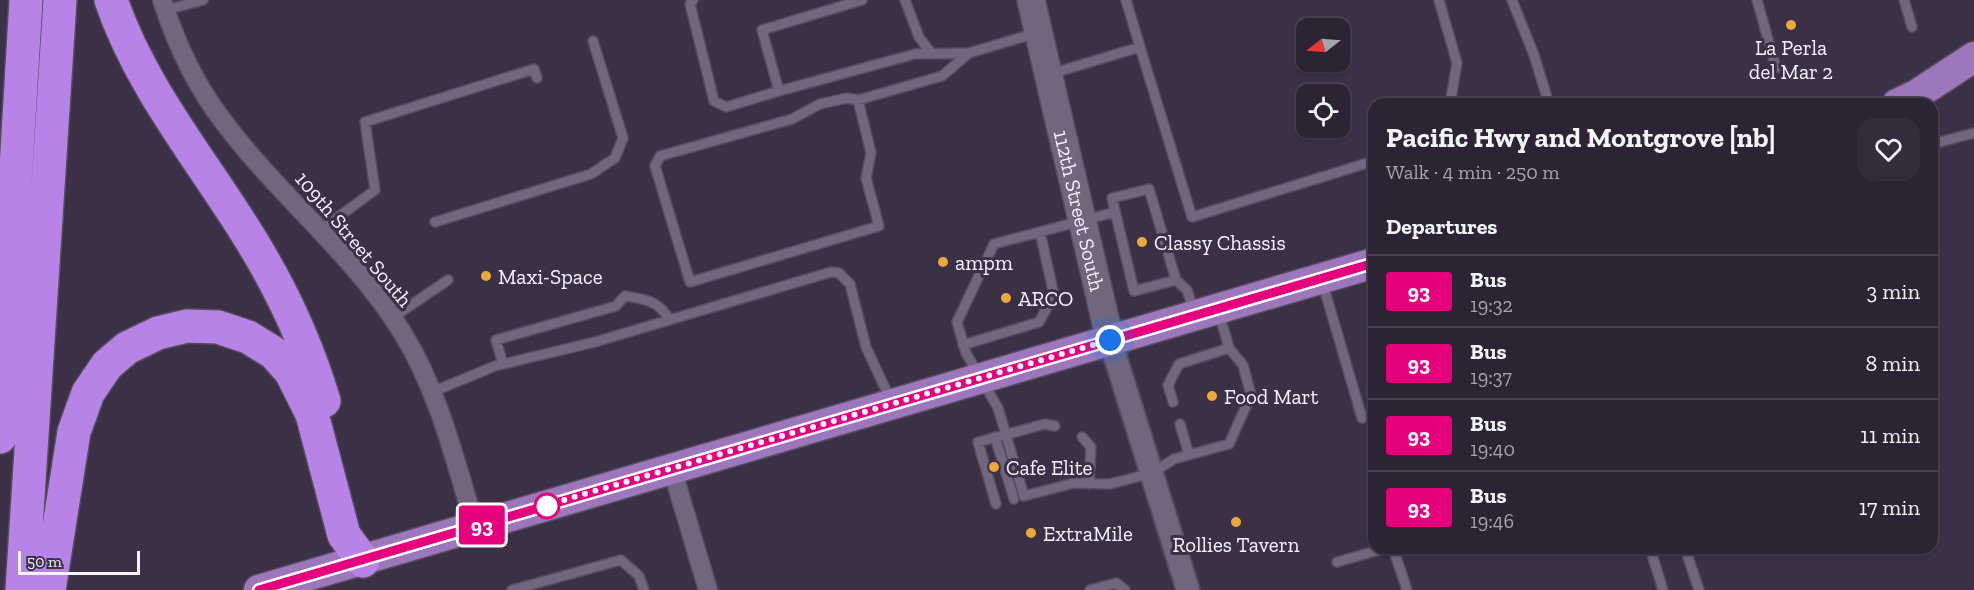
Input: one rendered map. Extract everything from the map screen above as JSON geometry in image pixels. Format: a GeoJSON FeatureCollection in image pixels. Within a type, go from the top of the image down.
{"type":"FeatureCollection","features":[{"type":"Feature","properties":{"kind":"highway"},"geometry":{"type":"LineString","coordinates":[[0,437],[26,0]]}},
{"type":"Feature","properties":{"kind":"highway"},"geometry":{"type":"LineString","coordinates":[[22,590],[60,0]]}},
{"type":"Feature","properties":{"kind":"highway"},"geometry":{"type":"LineString","coordinates":[[111,0],[153,93],[266,264],[300,336],[319,384],[364,528],[363,561]]}},
{"type":"Feature","properties":{"kind":"highway"},"geometry":{"type":"LineString","coordinates":[[49,590],[74,432],[88,393],[107,365],[122,352],[158,333],[187,326],[218,327],[248,337],[269,349],[291,372],[312,414],[344,535],[363,561]]}},
{"type":"Feature","properties":{"kind":"main road","name":"112th Street South"},"geometry":{"type":"LineString","coordinates":[[1031,0],[1110,340]]}},
{"type":"Feature","properties":{"kind":"main road"},"geometry":{"type":"LineString","coordinates":[[1910,98],[1974,57]]}},
{"type":"Feature","properties":{"kind":"main road"},"geometry":{"type":"LineString","coordinates":[[259,590],[1368,265]]}},
{"type":"Feature","properties":{"kind":"street","name":"109th Street South"},"geometry":{"type":"LineString","coordinates":[[164,5],[198,84],[223,121],[322,229],[392,318],[417,360],[432,392],[447,433],[475,527]]}},
{"type":"Feature","properties":{"kind":"street","name":"112th Street South"},"geometry":{"type":"LineString","coordinates":[[1110,340],[1188,590]]}},
{"type":"Feature","properties":{"kind":"street"},"geometry":{"type":"LineString","coordinates":[[672,469],[708,590]]}},
{"type":"Feature","properties":{"kind":"lane"},"geometry":{"type":"LineString","coordinates":[[164,5],[203,0]]}},
{"type":"Feature","properties":{"kind":"lane"},"geometry":{"type":"LineString","coordinates":[[693,0],[690,4],[714,101],[726,107],[779,91],[931,53],[969,53],[1038,32]]}},
{"type":"Feature","properties":{"kind":"lane"},"geometry":{"type":"LineString","coordinates":[[779,91],[762,30],[862,0]]}},
{"type":"Feature","properties":{"kind":"lane"},"geometry":{"type":"LineString","coordinates":[[905,0],[918,37],[931,53]]}},
{"type":"Feature","properties":{"kind":"lane"},"geometry":{"type":"LineString","coordinates":[[1126,0],[1192,217],[1368,163]]}},
{"type":"Feature","properties":{"kind":"lane"},"geometry":{"type":"LineString","coordinates":[[1438,0],[1457,63],[1451,98]]}},
{"type":"Feature","properties":{"kind":"lane"},"geometry":{"type":"LineString","coordinates":[[1757,0],[1776,68]]}},
{"type":"Feature","properties":{"kind":"lane"},"geometry":{"type":"LineString","coordinates":[[1904,0],[1912,27]]}},
{"type":"Feature","properties":{"kind":"lane"},"geometry":{"type":"LineString","coordinates":[[1516,1],[1547,98]]}},
{"type":"Feature","properties":{"kind":"lane"},"geometry":{"type":"LineString","coordinates":[[435,222],[591,174],[615,158],[623,138],[593,41]]}},
{"type":"Feature","properties":{"kind":"lane"},"geometry":{"type":"LineString","coordinates":[[1048,75],[1140,47]]}},
{"type":"Feature","properties":{"kind":"lane"},"geometry":{"type":"LineString","coordinates":[[858,100],[871,153],[866,178],[879,226],[690,282],[655,166],[660,156],[792,119],[820,104],[846,98],[858,100],[942,76],[969,53]]}},
{"type":"Feature","properties":{"kind":"lane"},"geometry":{"type":"LineString","coordinates":[[322,229],[375,190],[365,122],[534,69],[537,78]]}},
{"type":"Feature","properties":{"kind":"lane"},"geometry":{"type":"LineString","coordinates":[[1938,142],[1974,133]]}},
{"type":"Feature","properties":{"kind":"lane"},"geometry":{"type":"LineString","coordinates":[[1115,212],[994,244],[957,322],[963,345],[998,408],[1024,496],[1074,483],[1110,484],[1152,473],[1174,459],[1229,444],[1251,395],[1243,364],[1229,348],[1206,312],[1176,279],[1149,189],[1112,198],[1134,291],[1176,279]]}},
{"type":"Feature","properties":{"kind":"lane"},"geometry":{"type":"LineString","coordinates":[[963,345],[1039,322],[1054,295],[1040,232]]}},
{"type":"Feature","properties":{"kind":"lane"},"geometry":{"type":"LineString","coordinates":[[432,392],[461,377],[502,364],[595,342],[822,274],[839,273],[850,284],[866,346],[892,403]]}},
{"type":"Feature","properties":{"kind":"lane"},"geometry":{"type":"LineString","coordinates":[[1322,278],[1362,418],[1368,416]]}},
{"type":"Feature","properties":{"kind":"lane"},"geometry":{"type":"LineString","coordinates":[[392,318],[448,280]]}},
{"type":"Feature","properties":{"kind":"lane"},"geometry":{"type":"LineString","coordinates":[[502,364],[496,340],[615,306],[625,296],[647,299],[663,309],[669,320]]}},
{"type":"Feature","properties":{"kind":"lane"},"geometry":{"type":"LineString","coordinates":[[1173,402],[1168,385],[1179,364],[1229,348]]}},
{"type":"Feature","properties":{"kind":"lane"},"geometry":{"type":"LineString","coordinates":[[996,504],[978,442],[1045,424],[1055,426]]}},
{"type":"Feature","properties":{"kind":"lane"},"geometry":{"type":"LineString","coordinates":[[1179,424],[1189,455]]}},
{"type":"Feature","properties":{"kind":"lane"},"geometry":{"type":"LineString","coordinates":[[995,437],[1014,499]]}},
{"type":"Feature","properties":{"kind":"lane"},"geometry":{"type":"LineString","coordinates":[[1082,437],[1091,447],[1089,484]]}},
{"type":"Feature","properties":{"kind":"lane"},"geometry":{"type":"LineString","coordinates":[[1337,562],[1368,553]]}},
{"type":"Feature","properties":{"kind":"lane"},"geometry":{"type":"LineString","coordinates":[[1396,554],[1407,590]]}},
{"type":"Feature","properties":{"kind":"lane"},"geometry":{"type":"LineString","coordinates":[[1652,554],[1663,590]]}},
{"type":"Feature","properties":{"kind":"lane"},"geometry":{"type":"LineString","coordinates":[[1687,554],[1699,590]]}},
{"type":"Feature","properties":{"kind":"lane"},"geometry":{"type":"LineString","coordinates":[[512,590],[621,560],[632,566],[644,590]]}},
{"type":"Feature","properties":{"kind":"lane"},"geometry":{"type":"LineString","coordinates":[[1090,590],[1116,583],[1125,590]]}},
{"type":"Feature","properties":{"kind":"bus line","name":"93"},"geometry":{"type":"LineString","coordinates":[[259,590],[1368,265]]}},
{"type":"Feature","properties":{"kind":"place","name":"La Perla del Mar 2"},"geometry":{"type":"Point","coordinates":[1791,25]}},
{"type":"Feature","properties":{"kind":"place","name":"Classy Chassis"},"geometry":{"type":"Point","coordinates":[1142,242]}},
{"type":"Feature","properties":{"kind":"place","name":"ampm"},"geometry":{"type":"Point","coordinates":[943,262]}},
{"type":"Feature","properties":{"kind":"place","name":"Maxi-Space"},"geometry":{"type":"Point","coordinates":[486,276]}},
{"type":"Feature","properties":{"kind":"place","name":"ARCO"},"geometry":{"type":"Point","coordinates":[1006,298]}},
{"type":"Feature","properties":{"kind":"place","name":"Food Mart"},"geometry":{"type":"Point","coordinates":[1212,396]}},
{"type":"Feature","properties":{"kind":"place","name":"Cafe Elite"},"geometry":{"type":"Point","coordinates":[994,467]}},
{"type":"Feature","properties":{"kind":"place","name":"Rollies Tavern"},"geometry":{"type":"Point","coordinates":[1236,522]}},
{"type":"Feature","properties":{"kind":"place","name":"ExtraMile"},"geometry":{"type":"Point","coordinates":[1031,533]}},
{"type":"Feature","properties":{"kind":"route"},"geometry":{"type":"LineString","coordinates":[[547,506],[540,507],[1110,340]]}}]}
